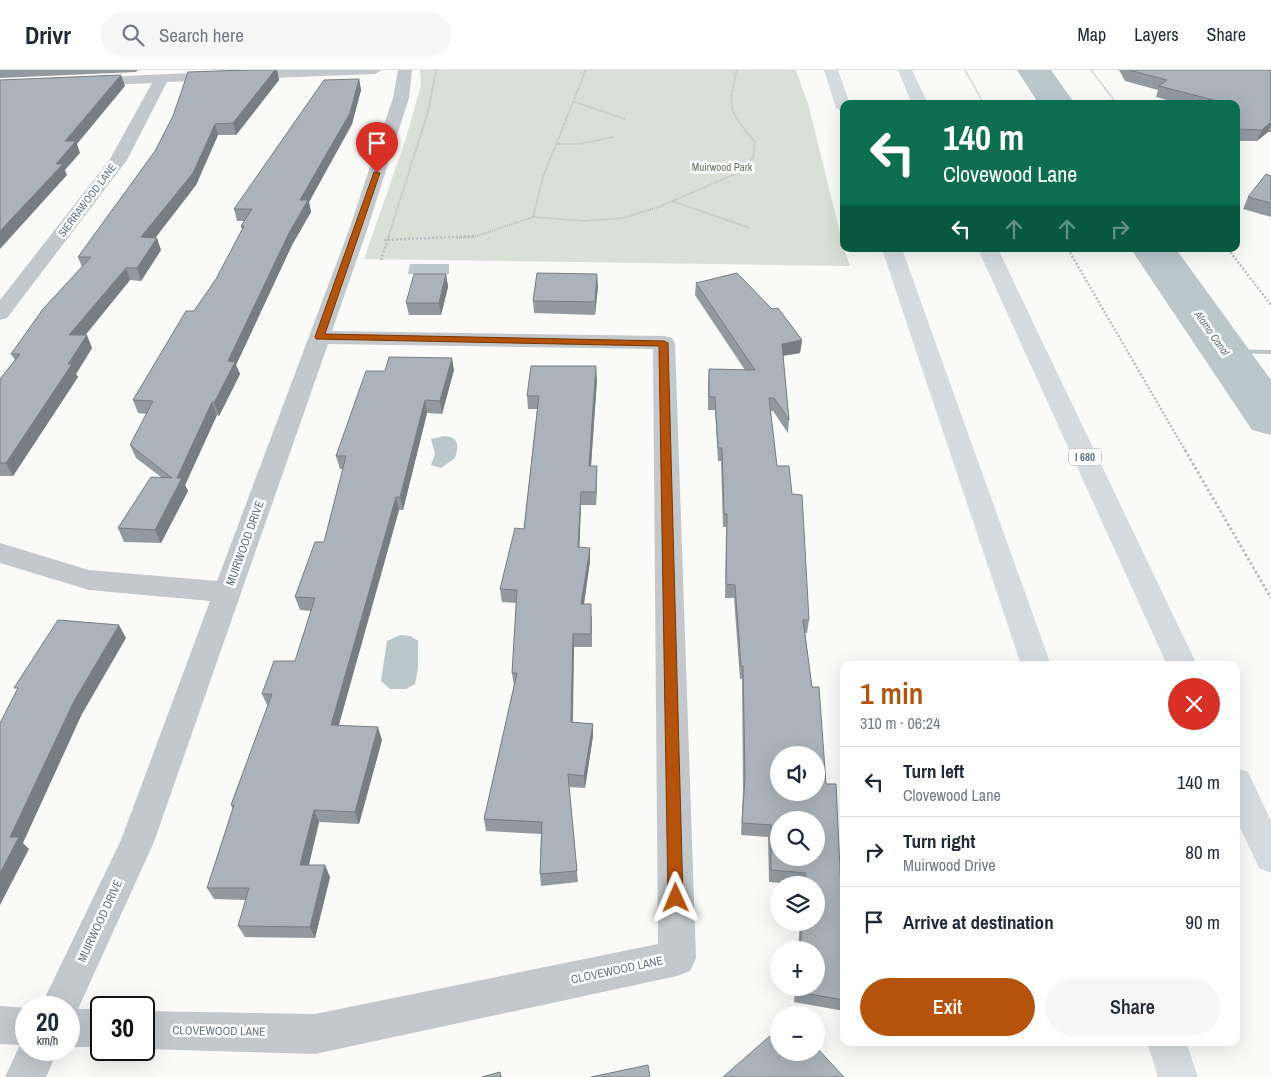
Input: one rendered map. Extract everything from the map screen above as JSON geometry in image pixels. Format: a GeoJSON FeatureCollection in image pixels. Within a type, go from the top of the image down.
{"type":"FeatureCollection","features":[{"type":"Feature","properties":{"kind":"highway"},"geometry":{"type":"LineString","coordinates":[[831,70],[841,100]]}},
{"type":"Feature","properties":{"kind":"highway"},"geometry":{"type":"LineString","coordinates":[[905,70],[918,100]]}},
{"type":"Feature","properties":{"kind":"highway"},"geometry":{"type":"LineString","coordinates":[[893,252],[1035,661]]}},
{"type":"Feature","properties":{"kind":"highway","name":"I 680"},"geometry":{"type":"LineString","coordinates":[[989,252],[1180,661]]}},
{"type":"Feature","properties":{"kind":"highway"},"geometry":{"type":"LineString","coordinates":[[1240,791],[1271,857]]}},
{"type":"Feature","properties":{"kind":"highway"},"geometry":{"type":"LineString","coordinates":[[1167,1046],[1178,1077]]}},
{"type":"Feature","properties":{"kind":"street"},"geometry":{"type":"LineString","coordinates":[[76,81],[375,70]]}},
{"type":"Feature","properties":{"kind":"street","name":"MUIRWOOD DRIVE"},"geometry":{"type":"LineString","coordinates":[[65,996],[137,842],[358,230],[401,98],[405,70]]}},
{"type":"Feature","properties":{"kind":"street","name":"SIERRAWOOD LANE"},"geometry":{"type":"LineString","coordinates":[[0,314],[118,160],[162,78]]}},
{"type":"Feature","properties":{"kind":"street","name":"CLOVEWOOD LANE"},"geometry":{"type":"LineString","coordinates":[[155,1030],[315,1034],[677,958],[664,343],[320,337]]}},
{"type":"Feature","properties":{"kind":"street"},"geometry":{"type":"LineString","coordinates":[[0,553],[89,580],[227,592]]}},
{"type":"Feature","properties":{"kind":"street"},"geometry":{"type":"LineString","coordinates":[[0,1025],[15,1026]]}},
{"type":"Feature","properties":{"kind":"street"},"geometry":{"type":"LineString","coordinates":[[25,1077],[33,1061]]}},
{"type":"Feature","properties":{"kind":"path"},"geometry":{"type":"LineString","coordinates":[[381,260],[428,112],[436,70]]}},
{"type":"Feature","properties":{"kind":"path"},"geometry":{"type":"LineString","coordinates":[[533,217],[543,177],[575,102],[586,70]]}},
{"type":"Feature","properties":{"kind":"path"},"geometry":{"type":"LineString","coordinates":[[379,240],[474,237],[533,217],[585,221],[623,218],[672,201],[737,173],[753,158],[755,142],[731,112],[730,98],[737,70]]}},
{"type":"Feature","properties":{"kind":"path"},"geometry":{"type":"LineString","coordinates":[[965,70],[982,100]]}},
{"type":"Feature","properties":{"kind":"path"},"geometry":{"type":"LineString","coordinates":[[1092,70],[1114,100]]}},
{"type":"Feature","properties":{"kind":"path"},"geometry":{"type":"LineString","coordinates":[[575,102],[625,120]]}},
{"type":"Feature","properties":{"kind":"path"},"geometry":{"type":"LineString","coordinates":[[557,144],[579,144],[613,137]]}},
{"type":"Feature","properties":{"kind":"path"},"geometry":{"type":"LineString","coordinates":[[672,201],[750,228]]}},
{"type":"Feature","properties":{"kind":"path"},"geometry":{"type":"LineString","coordinates":[[1070,252],[1271,598]]}},
{"type":"Feature","properties":{"kind":"path"},"geometry":{"type":"LineString","coordinates":[[1230,252],[1271,305]]}},
{"type":"Feature","properties":{"kind":"green space","name":"Muirwood Park"},"geometry":{"type":"Polygon","coordinates":[[[420,70],[796,70],[809,107],[840,233],[840,252],[845,252],[850,266],[364,259],[405,141],[421,86],[420,70]]]}},
{"type":"Feature","properties":{"kind":"shaded area"},"geometry":{"type":"Polygon","coordinates":[[[410,264],[449,264],[449,274],[408,274],[410,264]]]}},
{"type":"Feature","properties":{"kind":"shaded area"},"geometry":{"type":"Polygon","coordinates":[[[444,436],[455,440],[457,449],[455,458],[441,468],[431,465],[435,454],[431,439],[444,436]]]}},
{"type":"Feature","properties":{"kind":"shaded area"},"geometry":{"type":"Polygon","coordinates":[[[400,635],[410,636],[418,641],[418,668],[415,684],[406,689],[390,689],[381,681],[387,641],[400,635]]]}},
{"type":"Feature","properties":{"kind":"building"},"geometry":{"type":"Polygon","coordinates":[[[275,70],[233,123],[215,124],[193,173],[141,237],[157,238],[137,268],[126,268],[69,335],[87,335],[68,364],[72,364],[6,463],[0,463],[0,379],[20,354],[11,354],[43,309],[91,257],[78,257],[155,151],[173,116],[188,72],[275,70]]]}},
{"type":"Feature","properties":{"kind":"building"},"geometry":{"type":"Polygon","coordinates":[[[1129,70],[1271,70],[1271,122],[1262,130],[1240,129],[1240,100],[1213,100],[1159,86],[1167,80],[1129,70]]]}},
{"type":"Feature","properties":{"kind":"building"},"geometry":{"type":"Polygon","coordinates":[[[121,75],[65,141],[76,141],[56,164],[63,164],[0,231],[0,80],[121,75]]]}},
{"type":"Feature","properties":{"kind":"building"},"geometry":{"type":"Polygon","coordinates":[[[359,79],[350,113],[300,200],[308,200],[289,233],[228,361],[235,362],[214,403],[212,402],[177,478],[182,478],[155,530],[118,528],[151,477],[172,478],[130,445],[153,401],[133,400],[186,311],[194,311],[216,279],[244,226],[241,226],[252,209],[234,209],[324,80],[359,79]]]}},
{"type":"Feature","properties":{"kind":"building"},"geometry":{"type":"Polygon","coordinates":[[[1266,174],[1271,176],[1271,203],[1248,197],[1266,174]]]}},
{"type":"Feature","properties":{"kind":"building"},"geometry":{"type":"Polygon","coordinates":[[[537,273],[597,274],[595,302],[533,301],[537,273]]]}},
{"type":"Feature","properties":{"kind":"building"},"geometry":{"type":"Polygon","coordinates":[[[737,273],[772,309],[778,308],[802,340],[782,344],[789,420],[774,398],[769,398],[777,466],[789,466],[792,494],[802,495],[809,620],[803,620],[812,687],[819,687],[823,746],[770,746],[770,801],[825,801],[825,770],[826,784],[836,784],[840,869],[840,999],[820,996],[825,996],[825,941],[801,941],[801,931],[825,931],[825,876],[806,876],[806,873],[771,870],[771,866],[825,866],[825,811],[770,811],[770,825],[742,823],[745,777],[743,666],[741,666],[735,585],[726,584],[727,514],[724,514],[722,448],[718,448],[715,397],[709,397],[709,369],[755,370],[696,283],[737,273]]]}},
{"type":"Feature","properties":{"kind":"building"},"geometry":{"type":"Polygon","coordinates":[[[414,274],[446,274],[439,303],[406,303],[414,274]]]}},
{"type":"Feature","properties":{"kind":"building"},"geometry":{"type":"Polygon","coordinates":[[[389,357],[452,358],[440,401],[425,400],[400,497],[396,497],[331,725],[378,727],[355,812],[314,810],[300,865],[325,865],[310,927],[238,926],[249,888],[207,888],[234,805],[231,805],[272,694],[262,694],[274,661],[295,661],[315,598],[295,597],[315,542],[324,542],[346,456],[336,456],[366,371],[385,371],[389,357]]]}},
{"type":"Feature","properties":{"kind":"building"},"geometry":{"type":"Polygon","coordinates":[[[531,366],[596,366],[589,466],[597,466],[596,492],[581,492],[578,547],[590,548],[581,604],[591,604],[591,634],[573,634],[571,722],[593,724],[584,776],[568,774],[577,871],[540,874],[542,822],[484,819],[517,673],[512,673],[517,590],[500,589],[515,528],[524,529],[539,396],[527,396],[531,366]]]}},
{"type":"Feature","properties":{"kind":"building"},"geometry":{"type":"Polygon","coordinates":[[[58,620],[119,625],[74,701],[10,837],[19,837],[0,873],[0,723],[18,688],[14,688],[58,620]]]}},
{"type":"Feature","properties":{"kind":"building"},"geometry":{"type":"Polygon","coordinates":[[[770,1036],[770,1061],[825,1061],[825,1057],[844,1077],[723,1077],[770,1036]]]}},
{"type":"Feature","properties":{"kind":"building"},"geometry":{"type":"Polygon","coordinates":[[[648,1065],[650,1077],[591,1077],[648,1065]]]}},
{"type":"Feature","properties":{"kind":"building"},"geometry":{"type":"Polygon","coordinates":[[[500,1072],[501,1077],[482,1077],[500,1072]]]}},
{"type":"Feature","properties":{"kind":"waterway","name":"Alamo Canal"},"geometry":{"type":"LineString","coordinates":[[1034,70],[1054,100]]}},
{"type":"Feature","properties":{"kind":"waterway","name":"Alamo Canal"},"geometry":{"type":"LineString","coordinates":[[1155,252],[1271,418]]}},
{"type":"Feature","properties":{"kind":"waterway"},"geometry":{"type":"LineString","coordinates":[[1225,351],[1271,352]]}},
{"type":"Feature","properties":{"kind":"route"},"geometry":{"type":"LineString","coordinates":[[377,173],[320,337],[664,343],[676,898]]}}]}
